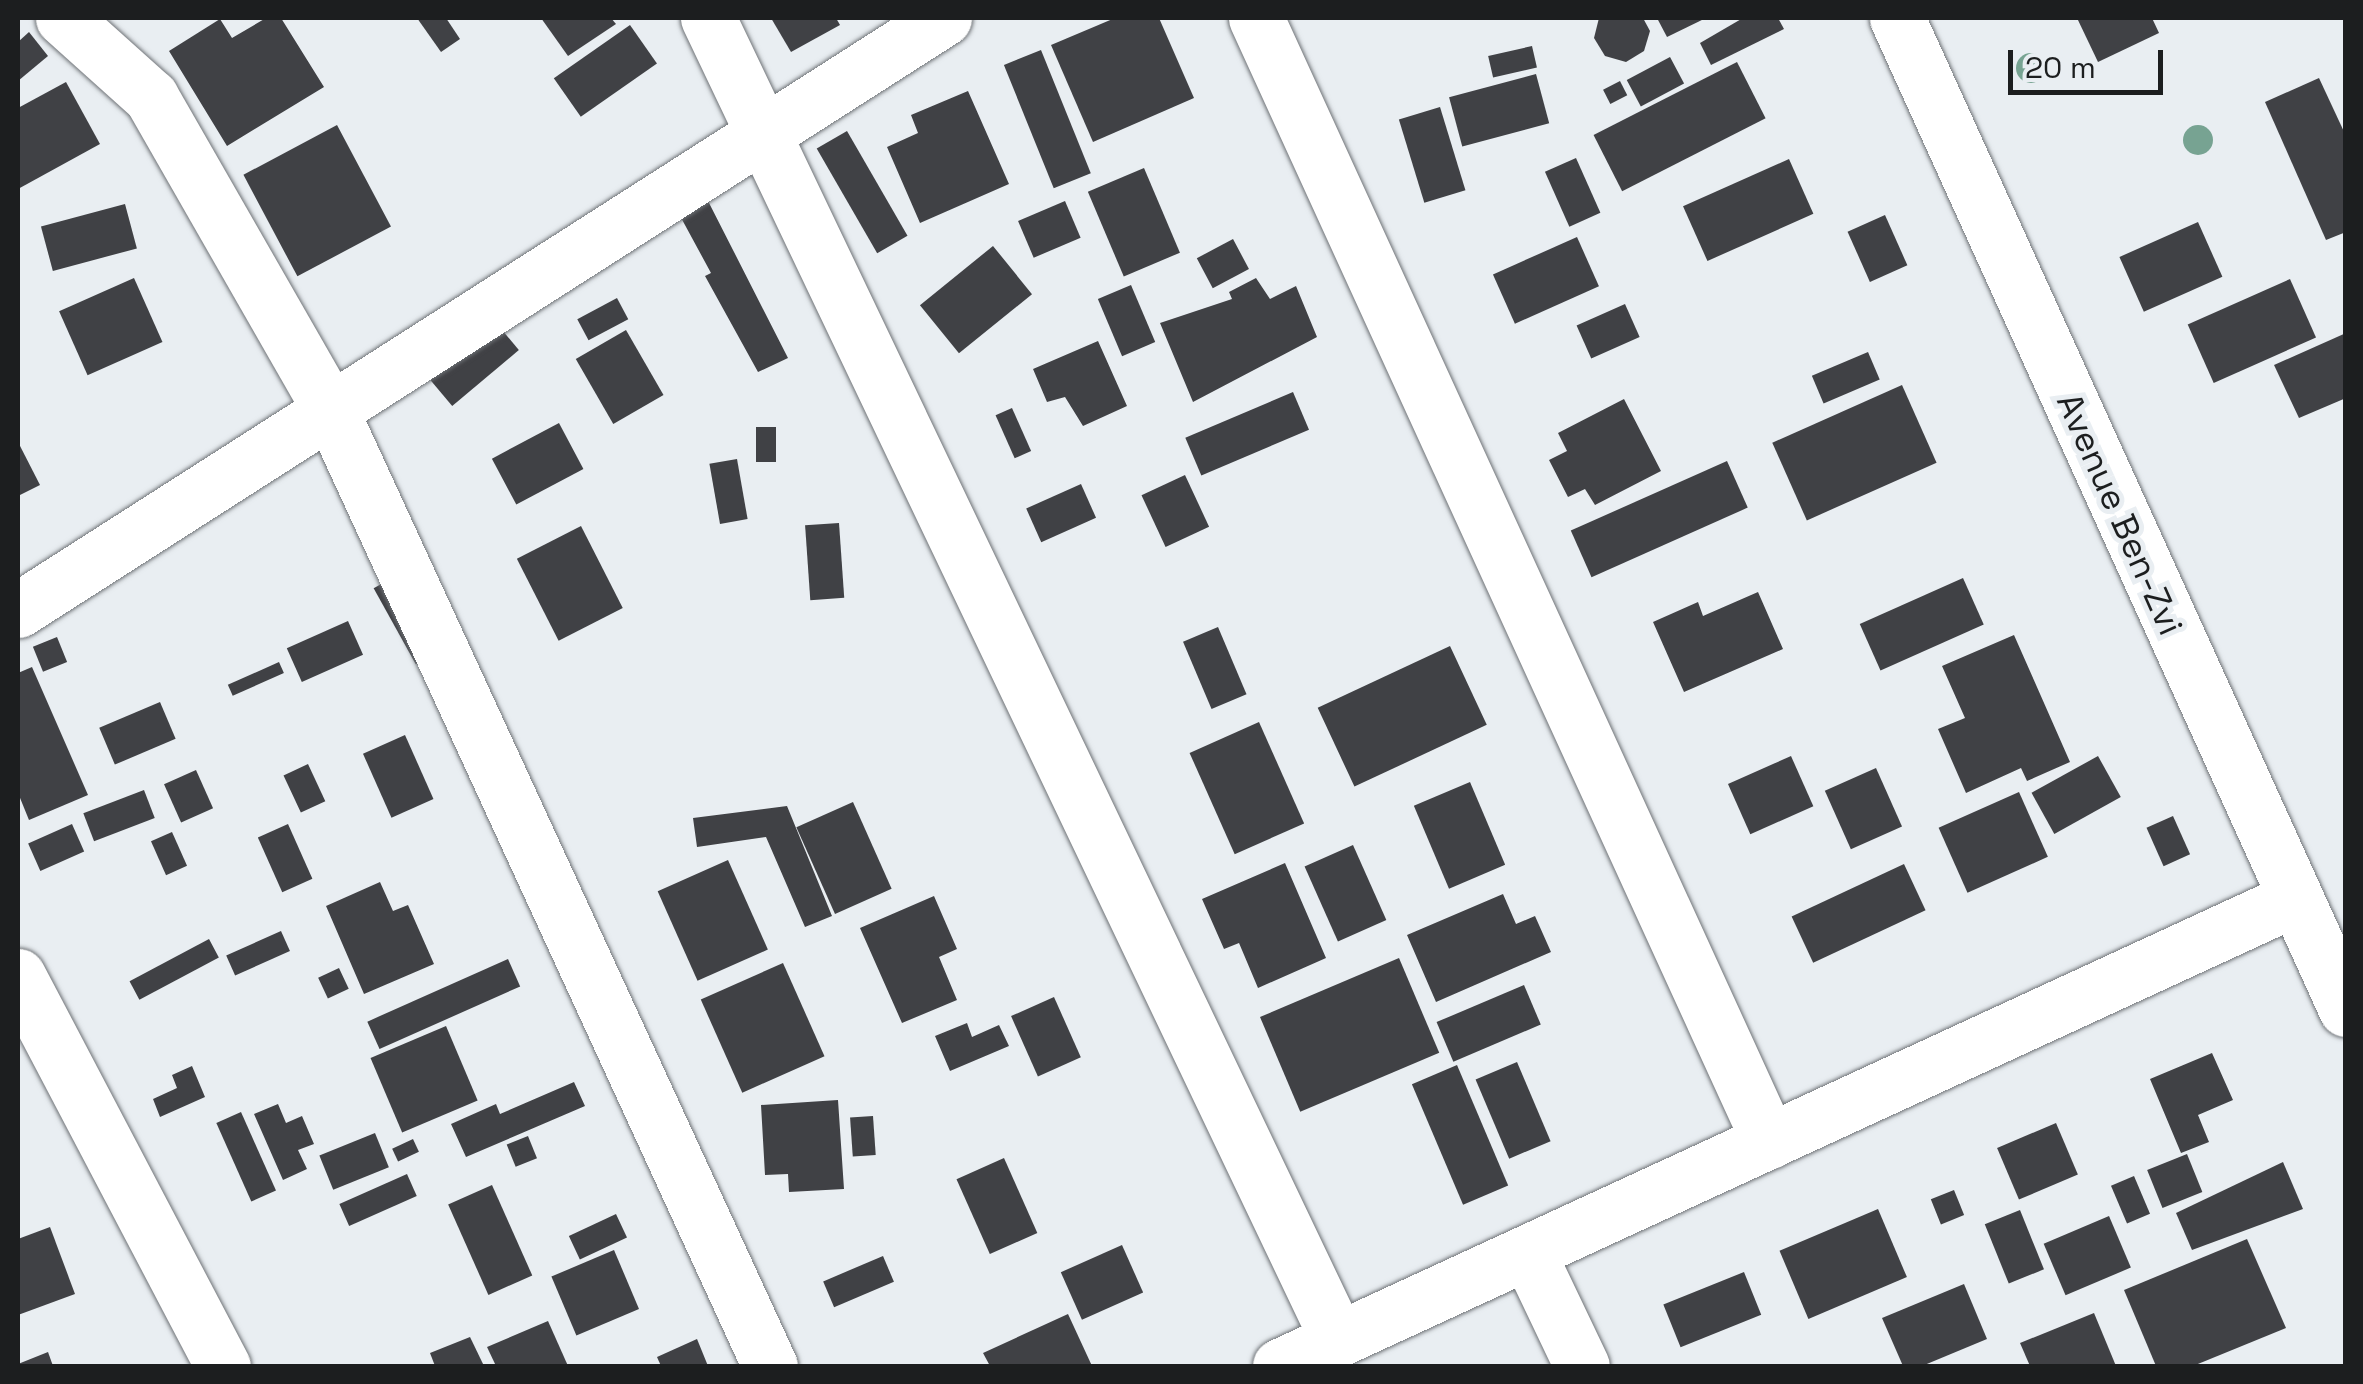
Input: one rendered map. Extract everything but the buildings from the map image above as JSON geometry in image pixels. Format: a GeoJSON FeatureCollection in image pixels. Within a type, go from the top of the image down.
{"type":"FeatureCollection","features":[{"type":"Feature","properties":{"kind":"street"},"geometry":{"type":"LineString","coordinates":[[63,18],[152,97],[332,413],[770,1366]]}},
{"type":"Feature","properties":{"kind":"street"},"geometry":{"type":"LineString","coordinates":[[708,18],[1338,1340]]}},
{"type":"Feature","properties":{"kind":"street"},"geometry":{"type":"LineString","coordinates":[[18,610],[332,413],[944,18]]}},
{"type":"Feature","properties":{"kind":"street"},"geometry":{"type":"LineString","coordinates":[[1256,18],[1769,1141]]}},
{"type":"Feature","properties":{"kind":"street","name":"Avenue Ben-Zvi"},"geometry":{"type":"LineString","coordinates":[[1897,18],[2346,1009]]}},
{"type":"Feature","properties":{"kind":"street"},"geometry":{"type":"LineString","coordinates":[[1280,1366],[2294,899]]}},
{"type":"Feature","properties":{"kind":"street"},"geometry":{"type":"LineString","coordinates":[[18,976],[222,1366]]}},
{"type":"Feature","properties":{"kind":"street"},"geometry":{"type":"LineString","coordinates":[[1528,1252],[1582,1366]]}}]}
